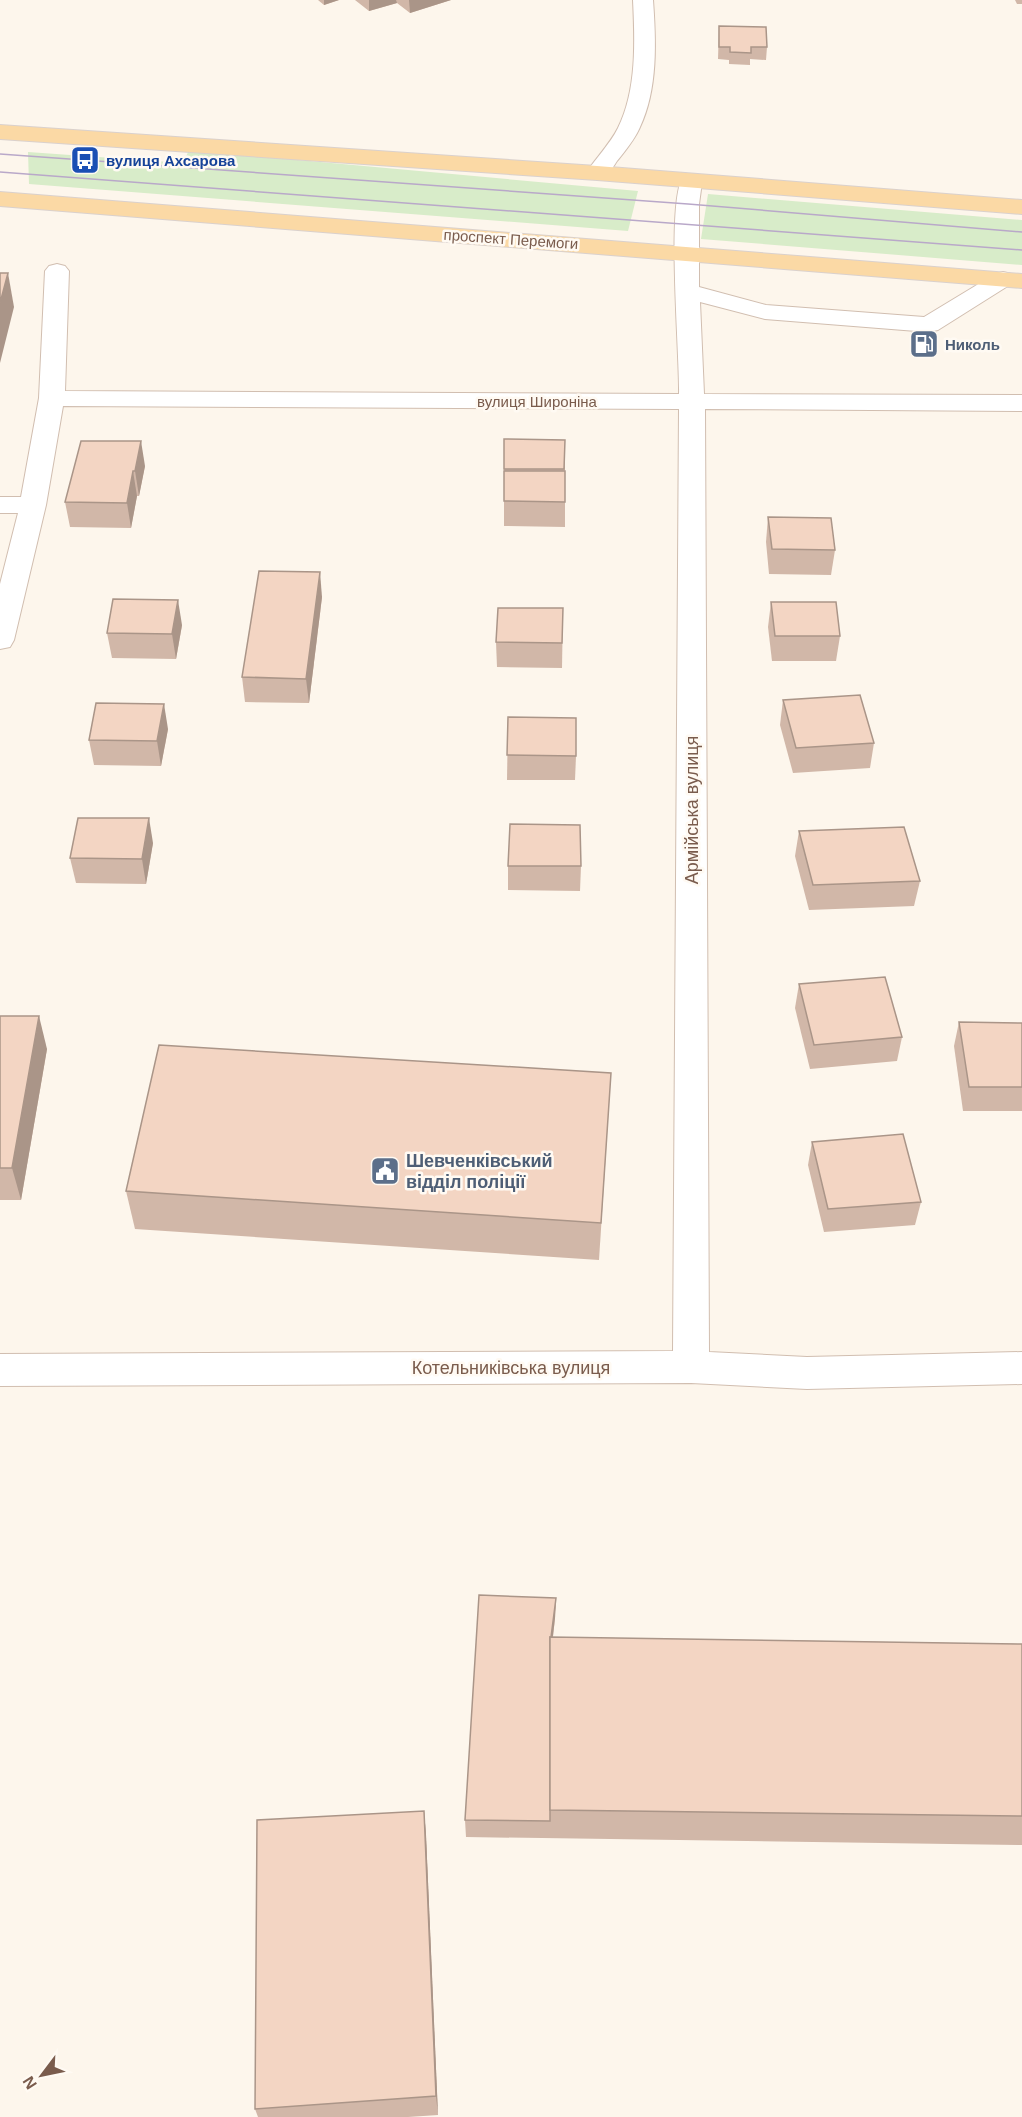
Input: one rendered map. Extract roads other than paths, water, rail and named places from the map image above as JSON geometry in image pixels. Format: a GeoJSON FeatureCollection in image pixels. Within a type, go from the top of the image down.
{"type":"FeatureCollection","features":[{"type":"Feature","properties":{"kind":"main road"},"geometry":{"type":"LineString","coordinates":[[0,132],[597,173],[1022,207]]}},
{"type":"Feature","properties":{"kind":"main road","name":"проспект Перемоги"},"geometry":{"type":"LineString","coordinates":[[0,199],[1012,280]]}},
{"type":"Feature","properties":{"kind":"street"},"geometry":{"type":"LineString","coordinates":[[597,173],[617,148],[629,127],[637,103],[643,53],[644,0]]}},
{"type":"Feature","properties":{"kind":"street","name":"Армійська вулиця"},"geometry":{"type":"LineString","coordinates":[[691,182],[688,204],[687,291],[692,360],[692,1367]]}},
{"type":"Feature","properties":{"kind":"street"},"geometry":{"type":"LineString","coordinates":[[0,640],[33,505],[52,398],[57,271]]}},
{"type":"Feature","properties":{"kind":"street"},"geometry":{"type":"LineString","coordinates":[[687,291],[765,312],[929,324],[1012,280]]}},
{"type":"Feature","properties":{"kind":"street","name":"вулиця Широніна"},"geometry":{"type":"LineString","coordinates":[[52,398],[1022,403]]}},
{"type":"Feature","properties":{"kind":"street"},"geometry":{"type":"LineString","coordinates":[[0,505],[33,505]]}},
{"type":"Feature","properties":{"kind":"street","name":"Котельниківська вулиця"},"geometry":{"type":"LineString","coordinates":[[0,1370],[692,1367],[807,1373],[1022,1368]]}},
{"type":"Feature","properties":{"kind":"tram line"},"geometry":{"type":"LineString","coordinates":[[0,154],[688,204],[1022,232]]}},
{"type":"Feature","properties":{"kind":"tram line"},"geometry":{"type":"LineString","coordinates":[[0,172],[1022,250]]}},
{"type":"Feature","properties":{"kind":"place","name":"вулиця Ахсарова"},"geometry":{"type":"Point","coordinates":[85,160]}},
{"type":"Feature","properties":{"kind":"place","name":"Николь"},"geometry":{"type":"Point","coordinates":[924,344]}},
{"type":"Feature","properties":{"kind":"place","name":"Шевченківський відділ поліції"},"geometry":{"type":"Point","coordinates":[385,1171]}}]}
